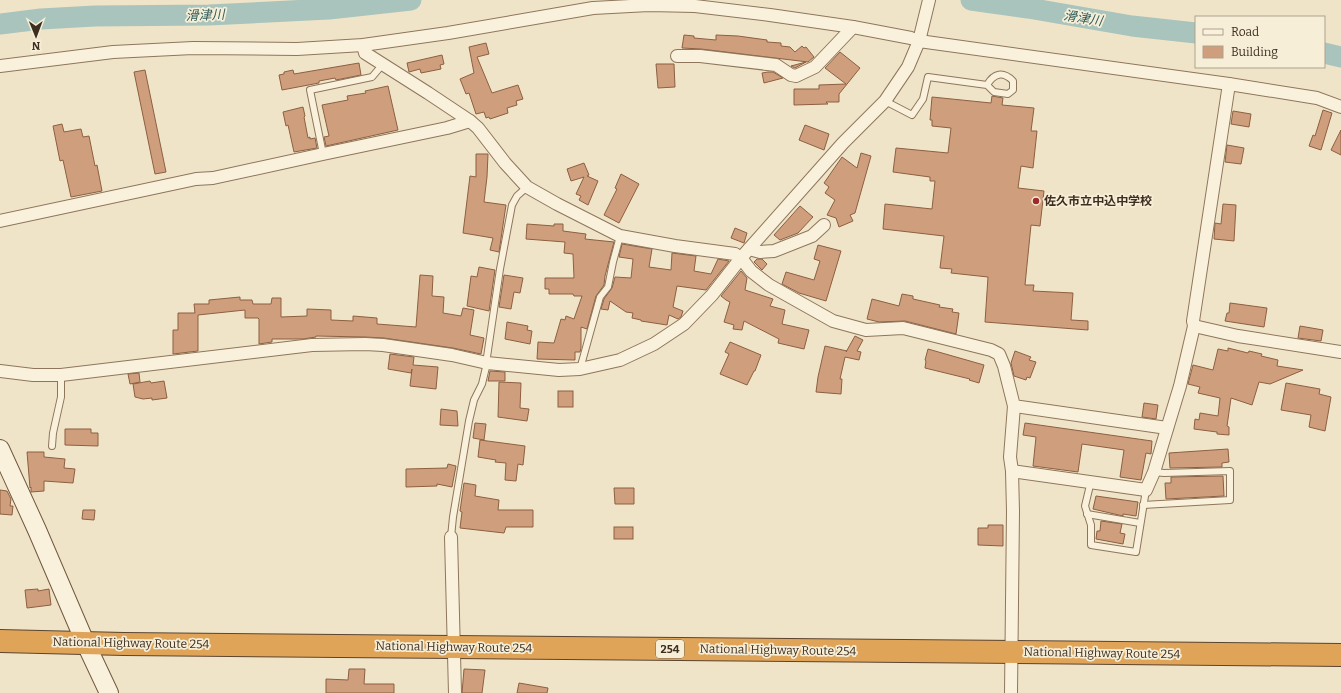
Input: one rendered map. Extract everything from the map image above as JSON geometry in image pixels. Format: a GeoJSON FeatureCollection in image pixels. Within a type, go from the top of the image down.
{"type":"FeatureCollection","features":[{"type":"Feature","properties":{"kind":"highway","name":"National Highway Route 254"},"geometry":{"type":"LineString","coordinates":[[0,641],[124,644],[1341,655]]}},
{"type":"Feature","properties":{"kind":"street"},"geometry":{"type":"LineString","coordinates":[[0,371],[33,375],[60,375],[312,345],[364,344],[384,345],[452,355],[487,363],[559,370],[580,369],[620,360],[654,344],[684,324],[843,143],[885,101],[908,67],[919,39],[929,0]]}},
{"type":"Feature","properties":{"kind":"street"},"geometry":{"type":"LineString","coordinates":[[0,66],[113,52],[193,48],[297,49],[363,45],[448,33],[593,8],[649,5],[702,7],[853,27],[911,38],[1318,98],[1341,107]]}},
{"type":"Feature","properties":{"kind":"street"},"geometry":{"type":"LineString","coordinates":[[677,56],[700,56],[776,65],[791,75],[796,76],[816,67],[853,27]]}},
{"type":"Feature","properties":{"kind":"street"},"geometry":{"type":"LineString","coordinates":[[363,45],[365,53],[470,121],[478,128],[505,163],[527,187],[620,236],[695,249],[745,254],[774,251],[812,236],[824,225]]}},
{"type":"Feature","properties":{"kind":"street"},"geometry":{"type":"LineString","coordinates":[[1012,470],[1146,490],[1154,472],[1180,386],[1194,326],[1193,321],[1229,84]]}},
{"type":"Feature","properties":{"kind":"street"},"geometry":{"type":"LineString","coordinates":[[0,221],[93,200],[213,178],[447,128],[470,121]]}},
{"type":"Feature","properties":{"kind":"street"},"geometry":{"type":"LineString","coordinates":[[745,254],[751,271],[769,285],[833,321],[866,330],[903,328],[991,350],[999,354],[1004,366],[1014,406],[1010,457],[1012,470],[1013,511],[1011,693]]}},
{"type":"Feature","properties":{"kind":"street"},"geometry":{"type":"LineString","coordinates":[[1194,326],[1238,336],[1341,352]]}},
{"type":"Feature","properties":{"kind":"street"},"geometry":{"type":"LineString","coordinates":[[1014,406],[1167,428]]}},
{"type":"Feature","properties":{"kind":"street"},"geometry":{"type":"LineString","coordinates":[[0,449],[108,693]]}},
{"type":"Feature","properties":{"kind":"street"},"geometry":{"type":"LineString","coordinates":[[451,537],[455,693]]}},
{"type":"Feature","properties":{"kind":"lane"},"geometry":{"type":"LineString","coordinates":[[323,154],[310,90],[372,77],[383,64]]}},
{"type":"Feature","properties":{"kind":"lane"},"geometry":{"type":"LineString","coordinates":[[885,101],[912,115],[923,99],[928,77],[987,85]]}},
{"type":"Feature","properties":{"kind":"lane"},"geometry":{"type":"LineString","coordinates":[[451,537],[469,421],[474,400],[482,384],[487,363],[500,269],[512,205],[517,196],[527,187]]}},
{"type":"Feature","properties":{"kind":"lane"},"geometry":{"type":"LineString","coordinates":[[580,369],[600,298],[608,287],[614,256],[620,236]]}},
{"type":"Feature","properties":{"kind":"lane"},"geometry":{"type":"LineString","coordinates":[[52,446],[53,433],[61,397],[60,375]]}},
{"type":"Feature","properties":{"kind":"lane"},"geometry":{"type":"LineString","coordinates":[[1143,505],[1230,500],[1230,472],[1154,472]]}},
{"type":"Feature","properties":{"kind":"lane"},"geometry":{"type":"LineString","coordinates":[[1090,481],[1085,506],[1091,525],[1091,545],[1136,552],[1146,490]]}},
{"type":"Feature","properties":{"kind":"lane"},"geometry":{"type":"LineString","coordinates":[[1087,514],[1140,523]]}},
{"type":"Feature","properties":{"kind":"building"},"geometry":{"type":"Polygon","coordinates":[[[684,35],[694,36],[694,38],[716,40],[716,35],[767,40],[767,42],[781,43],[781,46],[790,47],[795,52],[802,46],[804,48],[806,47],[814,57],[808,62],[682,48],[684,35]]]}},
{"type":"Feature","properties":{"kind":"building"},"geometry":{"type":"Polygon","coordinates":[[[486,43],[489,54],[477,57],[492,93],[518,85],[523,99],[516,101],[517,105],[507,108],[508,113],[490,119],[489,117],[486,118],[484,112],[476,114],[469,93],[466,94],[460,79],[474,73],[469,47],[486,43]]]}},
{"type":"Feature","properties":{"kind":"building"},"geometry":{"type":"Polygon","coordinates":[[[840,52],[860,68],[839,94],[839,102],[826,102],[828,104],[794,105],[794,89],[819,89],[819,85],[846,84],[825,68],[840,52]]]}},
{"type":"Feature","properties":{"kind":"building"},"geometry":{"type":"Polygon","coordinates":[[[442,55],[444,64],[440,65],[441,69],[421,73],[420,69],[409,72],[407,63],[442,55]]]}},
{"type":"Feature","properties":{"kind":"building"},"geometry":{"type":"Polygon","coordinates":[[[806,62],[795,68],[791,66],[806,62]]]}},
{"type":"Feature","properties":{"kind":"building"},"geometry":{"type":"Polygon","coordinates":[[[359,63],[361,75],[336,80],[335,78],[319,81],[319,83],[282,90],[279,75],[284,74],[284,72],[293,70],[294,74],[359,63]]]}},
{"type":"Feature","properties":{"kind":"building"},"geometry":{"type":"Polygon","coordinates":[[[656,64],[674,64],[675,87],[658,88],[656,64]]]}},
{"type":"Feature","properties":{"kind":"building"},"geometry":{"type":"Polygon","coordinates":[[[145,70],[166,172],[155,174],[134,72],[145,70]]]}},
{"type":"Feature","properties":{"kind":"building"},"geometry":{"type":"Polygon","coordinates":[[[773,72],[783,78],[764,83],[762,73],[773,72]]]}},
{"type":"Feature","properties":{"kind":"building"},"geometry":{"type":"Polygon","coordinates":[[[388,86],[398,130],[326,146],[324,137],[329,136],[322,105],[348,100],[347,96],[366,93],[365,91],[388,86]]]}},
{"type":"Feature","properties":{"kind":"building"},"geometry":{"type":"Polygon","coordinates":[[[992,96],[1003,98],[1002,105],[1034,108],[1031,131],[1037,131],[1033,168],[1021,166],[1018,188],[1044,191],[1040,226],[1031,225],[1025,285],[1034,285],[1033,291],[1073,293],[1071,320],[1088,321],[1088,330],[985,322],[988,277],[951,273],[952,269],[940,268],[944,236],[883,229],[885,204],[932,209],[935,181],[930,181],[930,177],[893,172],[896,148],[948,153],[951,128],[932,126],[932,120],[930,120],[932,97],[991,103],[992,96]]]}},
{"type":"Feature","properties":{"kind":"building"},"geometry":{"type":"Polygon","coordinates":[[[303,107],[308,138],[315,138],[317,148],[294,152],[288,125],[286,126],[283,112],[303,107]]]}},
{"type":"Feature","properties":{"kind":"building"},"geometry":{"type":"Polygon","coordinates":[[[1323,110],[1332,113],[1321,150],[1309,146],[1313,135],[1315,136],[1323,110]]]}},
{"type":"Feature","properties":{"kind":"building"},"geometry":{"type":"Polygon","coordinates":[[[1233,111],[1251,114],[1249,127],[1231,124],[1233,111]]]}},
{"type":"Feature","properties":{"kind":"building"},"geometry":{"type":"Polygon","coordinates":[[[62,124],[64,132],[81,129],[83,137],[89,136],[102,191],[71,197],[63,160],[60,161],[53,126],[62,124]]]}},
{"type":"Feature","properties":{"kind":"building"},"geometry":{"type":"Polygon","coordinates":[[[805,125],[829,134],[824,150],[799,140],[805,125]]]}},
{"type":"Feature","properties":{"kind":"building"},"geometry":{"type":"Polygon","coordinates":[[[1341,130],[1341,155],[1331,150],[1341,130]]]}},
{"type":"Feature","properties":{"kind":"building"},"geometry":{"type":"Polygon","coordinates":[[[1227,145],[1244,148],[1241,164],[1225,162],[1227,145]]]}},
{"type":"Feature","properties":{"kind":"building"},"geometry":{"type":"Polygon","coordinates":[[[861,153],[871,156],[855,213],[850,215],[853,221],[839,227],[836,218],[827,215],[835,200],[825,193],[829,187],[824,183],[842,157],[857,168],[861,153]]]}},
{"type":"Feature","properties":{"kind":"building"},"geometry":{"type":"Polygon","coordinates":[[[476,154],[488,154],[484,202],[506,205],[499,252],[490,250],[493,238],[463,233],[470,176],[476,177],[476,154]]]}},
{"type":"Feature","properties":{"kind":"building"},"geometry":{"type":"Polygon","coordinates":[[[584,163],[589,175],[587,176],[598,181],[588,205],[579,200],[581,196],[576,194],[584,177],[571,181],[567,169],[584,163]]]}},
{"type":"Feature","properties":{"kind":"building"},"geometry":{"type":"Polygon","coordinates":[[[621,174],[639,184],[619,223],[604,215],[617,189],[615,188],[621,174]]]}},
{"type":"Feature","properties":{"kind":"building"},"geometry":{"type":"Polygon","coordinates":[[[1223,204],[1236,205],[1234,241],[1214,239],[1215,223],[1221,224],[1223,204]]]}},
{"type":"Feature","properties":{"kind":"building"},"geometry":{"type":"Polygon","coordinates":[[[800,206],[813,217],[798,233],[780,240],[774,235],[800,206]]]}},
{"type":"Feature","properties":{"kind":"building"},"geometry":{"type":"Polygon","coordinates":[[[527,224],[554,226],[554,224],[563,224],[563,231],[586,234],[585,239],[614,242],[604,285],[596,296],[587,329],[581,327],[581,348],[580,352],[575,352],[575,360],[537,359],[538,342],[554,343],[561,319],[565,320],[566,316],[574,319],[582,296],[574,296],[573,294],[549,294],[549,289],[545,289],[545,278],[574,278],[573,254],[564,253],[565,242],[526,239],[527,224]]]}},
{"type":"Feature","properties":{"kind":"building"},"geometry":{"type":"Polygon","coordinates":[[[735,228],[747,233],[744,243],[731,238],[735,228]]]}},
{"type":"Feature","properties":{"kind":"building"},"geometry":{"type":"Polygon","coordinates":[[[622,244],[652,249],[649,267],[671,270],[672,253],[696,256],[694,271],[711,274],[718,259],[729,261],[706,290],[677,286],[673,307],[683,311],[681,317],[678,319],[669,315],[667,325],[641,321],[632,318],[633,313],[626,312],[610,301],[608,310],[601,309],[604,299],[612,288],[615,277],[631,278],[633,259],[619,257],[622,244]]]}},
{"type":"Feature","properties":{"kind":"building"},"geometry":{"type":"Polygon","coordinates":[[[818,245],[841,251],[826,301],[799,293],[782,284],[786,272],[814,280],[820,261],[814,259],[818,245]]]}},
{"type":"Feature","properties":{"kind":"building"},"geometry":{"type":"Polygon","coordinates":[[[757,259],[762,259],[767,264],[762,270],[754,262],[757,259]]]}},
{"type":"Feature","properties":{"kind":"building"},"geometry":{"type":"Polygon","coordinates":[[[479,267],[495,270],[489,311],[467,306],[471,276],[477,277],[479,267]]]}},
{"type":"Feature","properties":{"kind":"building"},"geometry":{"type":"Polygon","coordinates":[[[741,271],[747,278],[745,290],[773,299],[770,306],[785,310],[782,324],[809,330],[804,349],[778,343],[779,339],[744,321],[742,330],[733,329],[734,325],[724,322],[730,302],[721,296],[741,271]]]}},
{"type":"Feature","properties":{"kind":"building"},"geometry":{"type":"Polygon","coordinates":[[[420,275],[433,276],[432,296],[444,297],[443,313],[461,316],[463,308],[474,310],[470,335],[484,338],[481,354],[453,348],[384,338],[365,337],[316,336],[303,339],[272,339],[272,342],[259,344],[259,319],[245,318],[245,310],[198,315],[198,351],[173,354],[173,330],[178,330],[178,313],[195,313],[194,304],[209,304],[209,300],[240,297],[240,300],[252,300],[253,304],[271,304],[272,298],[281,298],[281,317],[307,316],[307,309],[331,310],[331,320],[353,321],[353,316],[377,318],[377,324],[416,327],[420,275]]]}},
{"type":"Feature","properties":{"kind":"building"},"geometry":{"type":"Polygon","coordinates":[[[504,275],[523,278],[520,293],[514,292],[511,309],[499,307],[504,275]]]}},
{"type":"Feature","properties":{"kind":"building"},"geometry":{"type":"Polygon","coordinates":[[[902,294],[913,296],[913,299],[940,305],[939,307],[953,309],[952,312],[959,313],[956,334],[905,321],[879,322],[867,319],[872,299],[899,306],[902,294]]]}},
{"type":"Feature","properties":{"kind":"building"},"geometry":{"type":"Polygon","coordinates":[[[1230,303],[1267,308],[1264,327],[1225,321],[1227,313],[1229,313],[1230,303]]]}},
{"type":"Feature","properties":{"kind":"building"},"geometry":{"type":"Polygon","coordinates":[[[507,322],[528,326],[527,330],[532,331],[530,344],[505,339],[507,322]]]}},
{"type":"Feature","properties":{"kind":"building"},"geometry":{"type":"Polygon","coordinates":[[[1300,326],[1323,330],[1321,341],[1298,338],[1300,326]]]}},
{"type":"Feature","properties":{"kind":"building"},"geometry":{"type":"Polygon","coordinates":[[[855,336],[863,340],[857,351],[861,352],[859,360],[845,357],[840,379],[842,379],[841,394],[816,392],[825,346],[847,351],[855,336]]]}},
{"type":"Feature","properties":{"kind":"building"},"geometry":{"type":"Polygon","coordinates":[[[730,342],[761,355],[755,371],[747,385],[720,374],[729,354],[725,352],[730,342]]]}},
{"type":"Feature","properties":{"kind":"building"},"geometry":{"type":"Polygon","coordinates":[[[1228,348],[1248,353],[1249,351],[1262,354],[1261,356],[1278,360],[1277,366],[1303,370],[1270,384],[1259,382],[1252,405],[1231,398],[1227,426],[1229,427],[1229,435],[1194,429],[1195,419],[1199,420],[1200,413],[1218,416],[1220,398],[1198,393],[1200,387],[1188,384],[1193,365],[1213,370],[1218,349],[1228,351],[1228,348]]]}},
{"type":"Feature","properties":{"kind":"building"},"geometry":{"type":"Polygon","coordinates":[[[928,349],[984,365],[979,383],[969,380],[970,379],[925,368],[925,360],[928,349]]]}},
{"type":"Feature","properties":{"kind":"building"},"geometry":{"type":"Polygon","coordinates":[[[1015,351],[1031,357],[1029,360],[1036,362],[1030,378],[1027,377],[1026,380],[1014,376],[1011,363],[1015,351]]]}},
{"type":"Feature","properties":{"kind":"building"},"geometry":{"type":"Polygon","coordinates":[[[390,354],[414,357],[413,365],[438,367],[436,389],[410,386],[412,369],[411,373],[388,369],[390,354]]]}},
{"type":"Feature","properties":{"kind":"building"},"geometry":{"type":"Polygon","coordinates":[[[490,371],[505,372],[505,381],[488,381],[490,371]]]}},
{"type":"Feature","properties":{"kind":"building"},"geometry":{"type":"Polygon","coordinates":[[[139,373],[140,382],[130,384],[128,374],[139,373]]]}},
{"type":"Feature","properties":{"kind":"building"},"geometry":{"type":"Polygon","coordinates":[[[150,381],[151,383],[164,381],[167,398],[152,400],[152,398],[143,399],[135,397],[133,384],[150,381]]]}},
{"type":"Feature","properties":{"kind":"building"},"geometry":{"type":"Polygon","coordinates":[[[499,382],[521,383],[520,408],[529,409],[527,421],[498,417],[499,382]]]}},
{"type":"Feature","properties":{"kind":"building"},"geometry":{"type":"Polygon","coordinates":[[[1286,383],[1320,389],[1319,394],[1331,397],[1325,431],[1309,427],[1311,415],[1281,410],[1286,383]]]}},
{"type":"Feature","properties":{"kind":"building"},"geometry":{"type":"Polygon","coordinates":[[[558,391],[573,391],[573,407],[558,407],[558,391]]]}},
{"type":"Feature","properties":{"kind":"building"},"geometry":{"type":"Polygon","coordinates":[[[1144,403],[1158,405],[1156,419],[1142,417],[1144,403]]]}},
{"type":"Feature","properties":{"kind":"building"},"geometry":{"type":"Polygon","coordinates":[[[441,409],[457,411],[458,426],[440,425],[441,409]]]}},
{"type":"Feature","properties":{"kind":"building"},"geometry":{"type":"Polygon","coordinates":[[[475,423],[486,424],[484,440],[473,438],[475,423]]]}},
{"type":"Feature","properties":{"kind":"building"},"geometry":{"type":"Polygon","coordinates":[[[1025,423],[1152,441],[1151,454],[1146,453],[1141,480],[1120,477],[1124,450],[1082,444],[1078,472],[1033,466],[1036,437],[1023,435],[1025,423]]]}},
{"type":"Feature","properties":{"kind":"building"},"geometry":{"type":"Polygon","coordinates":[[[65,429],[91,429],[91,433],[98,433],[98,446],[65,445],[65,429]]]}},
{"type":"Feature","properties":{"kind":"building"},"geometry":{"type":"Polygon","coordinates":[[[480,440],[525,446],[523,465],[518,464],[516,481],[505,480],[506,463],[495,462],[496,460],[478,457],[480,440]]]}},
{"type":"Feature","properties":{"kind":"building"},"geometry":{"type":"Polygon","coordinates":[[[1228,449],[1229,462],[1222,463],[1222,467],[1170,468],[1169,453],[1228,449]]]}},
{"type":"Feature","properties":{"kind":"building"},"geometry":{"type":"Polygon","coordinates":[[[27,452],[44,452],[44,457],[65,459],[64,468],[75,469],[73,483],[44,481],[44,491],[31,492],[27,452]]]}},
{"type":"Feature","properties":{"kind":"building"},"geometry":{"type":"Polygon","coordinates":[[[448,464],[456,466],[452,487],[437,484],[437,486],[406,487],[406,469],[447,468],[448,464]]]}},
{"type":"Feature","properties":{"kind":"building"},"geometry":{"type":"Polygon","coordinates":[[[1223,476],[1224,496],[1166,499],[1165,483],[1171,483],[1171,477],[1223,476]]]}},
{"type":"Feature","properties":{"kind":"building"},"geometry":{"type":"Polygon","coordinates":[[[464,483],[476,485],[475,496],[499,500],[498,510],[533,510],[533,527],[506,527],[504,533],[460,528],[462,512],[460,511],[464,483]]]}},
{"type":"Feature","properties":{"kind":"building"},"geometry":{"type":"Polygon","coordinates":[[[614,488],[634,488],[634,504],[615,504],[614,488]]]}},
{"type":"Feature","properties":{"kind":"building"},"geometry":{"type":"Polygon","coordinates":[[[0,490],[7,491],[11,499],[10,506],[13,506],[12,515],[0,514],[0,490]]]}},
{"type":"Feature","properties":{"kind":"building"},"geometry":{"type":"Polygon","coordinates":[[[1096,496],[1138,502],[1136,516],[1123,514],[1123,516],[1093,509],[1096,496]]]}},
{"type":"Feature","properties":{"kind":"building"},"geometry":{"type":"Polygon","coordinates":[[[83,510],[95,510],[94,520],[82,519],[83,510]]]}},
{"type":"Feature","properties":{"kind":"building"},"geometry":{"type":"Polygon","coordinates":[[[1101,521],[1122,524],[1120,533],[1125,534],[1123,544],[1096,539],[1097,531],[1100,531],[1101,521]]]}},
{"type":"Feature","properties":{"kind":"building"},"geometry":{"type":"Polygon","coordinates":[[[988,525],[1003,525],[1003,546],[978,545],[978,528],[988,528],[988,525]]]}},
{"type":"Feature","properties":{"kind":"building"},"geometry":{"type":"Polygon","coordinates":[[[614,527],[633,527],[633,539],[614,539],[614,527]]]}},
{"type":"Feature","properties":{"kind":"building"},"geometry":{"type":"Polygon","coordinates":[[[38,589],[38,591],[49,589],[51,605],[27,608],[25,590],[38,589]]]}},
{"type":"Feature","properties":{"kind":"building"},"geometry":{"type":"Polygon","coordinates":[[[349,669],[365,669],[364,684],[394,684],[394,693],[326,693],[326,679],[348,680],[349,669]]]}},
{"type":"Feature","properties":{"kind":"building"},"geometry":{"type":"Polygon","coordinates":[[[464,669],[485,670],[482,693],[462,693],[464,669]]]}},
{"type":"Feature","properties":{"kind":"building"},"geometry":{"type":"Polygon","coordinates":[[[519,683],[548,688],[547,693],[517,693],[519,683]]]}},
{"type":"Feature","properties":{"kind":"waterway","name":"滑津川"},"geometry":{"type":"LineString","coordinates":[[0,24],[41,19],[95,16],[209,15],[329,9],[411,0]]}},
{"type":"Feature","properties":{"kind":"waterway","name":"滑津川"},"geometry":{"type":"LineString","coordinates":[[971,0],[1132,26],[1195,33]]}},
{"type":"Feature","properties":{"kind":"waterway","name":"滑津川"},"geometry":{"type":"LineString","coordinates":[[1325,53],[1341,57]]}},
{"type":"Feature","properties":{"kind":"place","name":"佐久市立中込中学校"},"geometry":{"type":"Point","coordinates":[1036,201]}}]}
